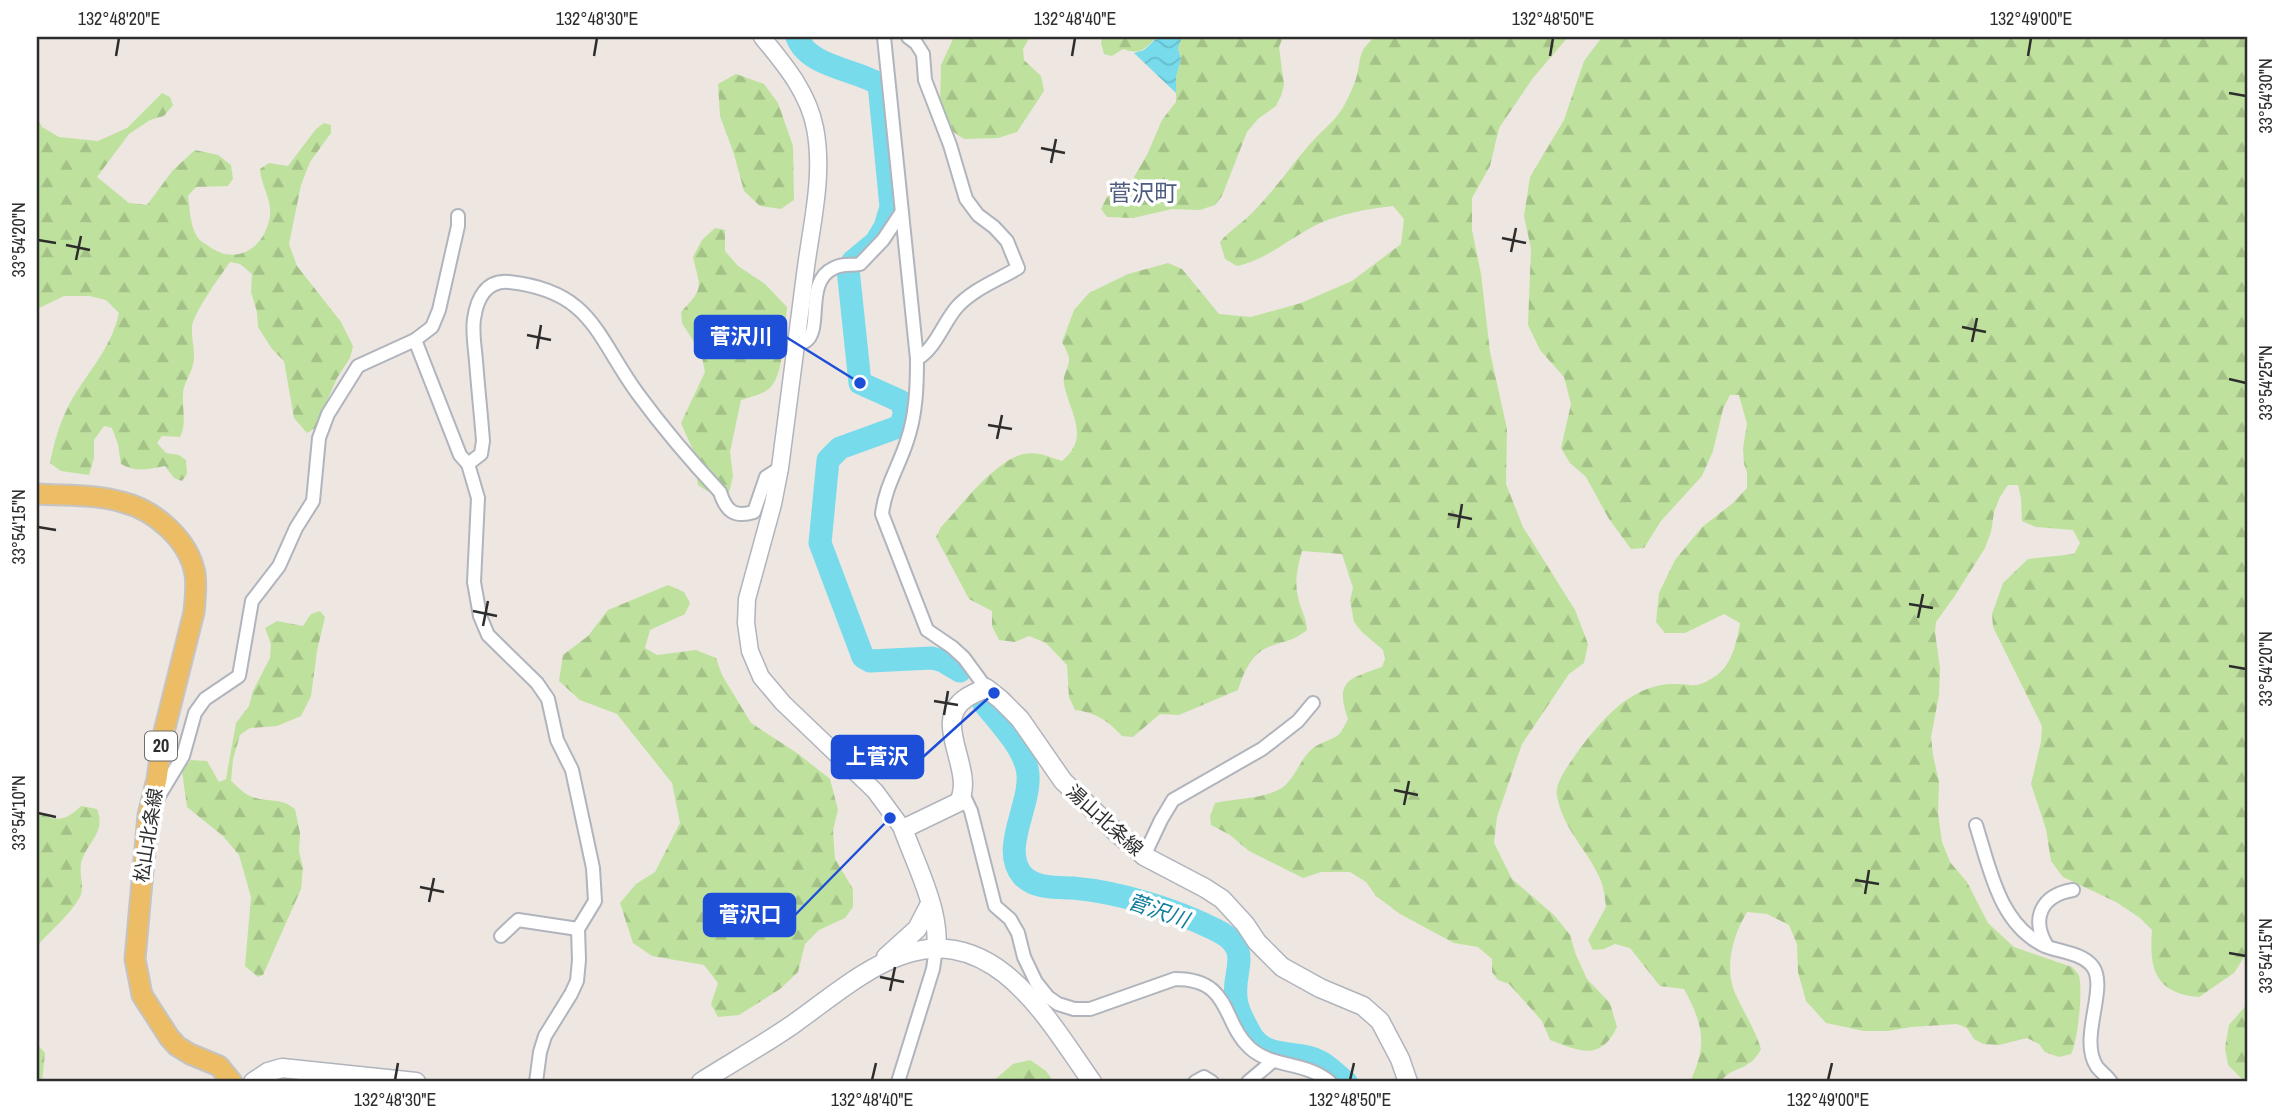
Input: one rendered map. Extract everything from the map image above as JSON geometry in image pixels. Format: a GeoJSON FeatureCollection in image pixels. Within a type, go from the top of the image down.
{"type":"FeatureCollection","features":[{"type":"Feature","properties":{"kind":"main road","name":"松山北条線"},"geometry":{"type":"LineString","coordinates":[[37,494],[96,497],[124,502],[149,513],[169,527],[184,548],[194,572],[194,612],[163,736],[157,779],[148,814],[135,959],[142,995],[153,1015],[177,1046],[219,1066],[229,1078]]}},
{"type":"Feature","properties":{"kind":"main road"},"geometry":{"type":"LineString","coordinates":[[936,948],[938,935],[930,904],[903,829],[959,802],[963,794],[964,780],[951,728],[953,713],[966,698],[986,688]]}},
{"type":"Feature","properties":{"kind":"main road","name":"湯山北条線"},"geometry":{"type":"LineString","coordinates":[[986,688],[1020,719],[1077,797],[1144,856],[1222,899],[1282,967],[1320,988],[1363,1006],[1380,1021],[1400,1059],[1408,1082]]}},
{"type":"Feature","properties":{"kind":"main road"},"geometry":{"type":"LineString","coordinates":[[701,1082],[786,1029],[878,964],[917,929],[930,904]]}},
{"type":"Feature","properties":{"kind":"main road"},"geometry":{"type":"LineString","coordinates":[[878,964],[923,948],[936,948],[956,950],[973,956],[1004,973],[1037,1005],[1092,1082]]}},
{"type":"Feature","properties":{"kind":"main road"},"geometry":{"type":"LineString","coordinates":[[229,1078],[253,1082],[268,1072],[282,1068],[416,1082]]}},
{"type":"Feature","properties":{"kind":"street"},"geometry":{"type":"LineString","coordinates":[[762,37],[793,75],[803,92],[815,129],[817,180],[780,468],[747,599],[746,623],[750,651],[761,677],[783,702],[875,791],[903,829]]}},
{"type":"Feature","properties":{"kind":"street"},"geometry":{"type":"LineString","coordinates":[[884,37],[918,359],[913,418],[907,441],[883,501],[882,514],[928,631],[964,658],[986,688]]}},
{"type":"Feature","properties":{"kind":"street"},"geometry":{"type":"LineString","coordinates":[[908,37],[923,54],[925,80],[950,145],[966,199],[978,215],[1007,241],[1018,268],[959,304],[926,354],[918,359]]}},
{"type":"Feature","properties":{"kind":"street"},"geometry":{"type":"LineString","coordinates":[[796,344],[806,342],[811,335],[818,286],[823,275],[832,268],[860,264],[883,240],[901,214]]}},
{"type":"Feature","properties":{"kind":"street"},"geometry":{"type":"LineString","coordinates":[[148,814],[183,756],[195,713],[205,699],[239,676],[252,601],[279,566],[296,528],[313,501],[319,438],[328,414],[347,381],[358,366],[415,340],[432,327],[439,310],[458,216]]}},
{"type":"Feature","properties":{"kind":"street"},"geometry":{"type":"LineString","coordinates":[[468,464],[481,454],[483,441],[474,319],[480,297],[487,286],[500,281],[531,284],[550,290],[583,313],[598,329],[648,407],[720,492],[724,506],[734,514],[754,512],[766,478],[780,468]]}},
{"type":"Feature","properties":{"kind":"street"},"geometry":{"type":"LineString","coordinates":[[415,340],[460,455],[468,464],[478,498],[474,582],[480,616],[488,635],[537,682],[548,699],[557,740],[572,770],[593,868],[595,901],[578,929],[577,981],[545,1036],[536,1082]]}},
{"type":"Feature","properties":{"kind":"street"},"geometry":{"type":"LineString","coordinates":[[1144,856],[1173,800],[1262,749],[1298,721],[1313,703]]}},
{"type":"Feature","properties":{"kind":"street"},"geometry":{"type":"LineString","coordinates":[[963,794],[971,811],[995,906],[1010,919],[1036,982],[1048,997],[1066,1006],[1090,1009],[1175,979],[1199,982],[1219,997],[1229,1011],[1242,1040],[1252,1050],[1273,1061],[1308,1069],[1329,1082]]}},
{"type":"Feature","properties":{"kind":"street"},"geometry":{"type":"LineString","coordinates":[[1976,825],[1989,871],[2005,909],[2025,934],[2047,946],[2076,956],[2092,966],[2097,975],[2091,1051],[2096,1066],[2111,1082]]}},
{"type":"Feature","properties":{"kind":"street"},"geometry":{"type":"LineString","coordinates":[[2047,946],[2041,933],[2041,912],[2047,900],[2073,891]]}},
{"type":"Feature","properties":{"kind":"street"},"geometry":{"type":"LineString","coordinates":[[501,936],[518,920],[578,929]]}},
{"type":"Feature","properties":{"kind":"street"},"geometry":{"type":"LineString","coordinates":[[898,1082],[933,969],[936,948]]}},
{"type":"Feature","properties":{"kind":"street"},"geometry":{"type":"LineString","coordinates":[[1248,1082],[1273,1061]]}},
{"type":"Feature","properties":{"kind":"street"},"geometry":{"type":"LineString","coordinates":[[1195,1082],[1204,1077],[1212,1082]]}},
{"type":"Feature","properties":{"kind":"green space"},"geometry":{"type":"Polygon","coordinates":[[[954,37],[1030,37],[1023,49],[1024,60],[1041,76],[1044,91],[1017,132],[998,138],[964,139],[952,131],[940,106],[941,65],[954,37]]]}},
{"type":"Feature","properties":{"kind":"green space"},"geometry":{"type":"Polygon","coordinates":[[[1102,37],[1158,37],[1139,51],[1123,49],[1112,56],[1104,54],[1102,37]]]}},
{"type":"Feature","properties":{"kind":"green space"},"geometry":{"type":"Polygon","coordinates":[[[1181,37],[1283,37],[1279,47],[1284,85],[1281,96],[1276,106],[1258,119],[1247,132],[1222,196],[1215,205],[1200,210],[1172,209],[1133,218],[1107,217],[1101,209],[1107,197],[1131,182],[1147,155],[1162,120],[1176,102],[1176,77],[1181,59],[1178,48],[1181,37]]]}},
{"type":"Feature","properties":{"kind":"green space"},"geometry":{"type":"Polygon","coordinates":[[[1375,37],[1568,37],[1533,78],[1499,128],[1490,166],[1472,198],[1472,230],[1481,274],[1490,352],[1507,429],[1506,484],[1523,527],[1575,610],[1588,644],[1584,663],[1569,674],[1522,744],[1497,817],[1494,843],[1512,879],[1554,915],[1570,935],[1587,979],[1610,1003],[1617,1027],[1604,1045],[1588,1051],[1550,1040],[1542,1021],[1509,984],[1498,980],[1492,972],[1492,959],[1478,947],[1454,943],[1400,914],[1376,896],[1366,882],[1350,872],[1321,872],[1303,878],[1249,851],[1230,835],[1211,825],[1210,816],[1215,803],[1268,794],[1283,787],[1312,749],[1342,730],[1348,719],[1343,696],[1348,683],[1353,678],[1382,667],[1385,659],[1383,650],[1354,622],[1350,600],[1353,588],[1342,554],[1302,551],[1296,585],[1307,630],[1258,653],[1246,670],[1238,690],[1179,715],[1160,714],[1133,737],[1122,736],[1096,715],[1075,710],[1069,697],[1067,665],[1046,643],[1029,636],[1015,642],[999,640],[992,626],[992,611],[969,599],[936,537],[941,527],[969,496],[991,474],[1013,458],[1034,453],[1062,461],[1071,452],[1077,434],[1064,384],[1069,358],[1062,342],[1074,310],[1089,293],[1128,274],[1168,263],[1182,269],[1219,314],[1251,317],[1301,303],[1352,281],[1401,244],[1404,219],[1393,206],[1333,218],[1305,231],[1267,255],[1237,266],[1225,259],[1220,242],[1256,209],[1338,115],[1355,82],[1362,52],[1375,37]]]}},
{"type":"Feature","properties":{"kind":"green space"},"geometry":{"type":"Polygon","coordinates":[[[1602,37],[2248,37],[2248,951],[2234,973],[2199,997],[2173,990],[2158,977],[2152,956],[2152,930],[2140,918],[2116,902],[2063,877],[2051,861],[2046,829],[2031,784],[2042,726],[1993,627],[1992,614],[2003,583],[2028,559],[2074,554],[2080,543],[2073,530],[2036,527],[2022,521],[2018,485],[2008,485],[2000,497],[1985,548],[1936,622],[1940,668],[1939,695],[1931,737],[1939,782],[1938,813],[1942,842],[1950,862],[1967,882],[1988,923],[2014,947],[2072,967],[2078,975],[2079,1016],[2071,1054],[2059,1057],[2045,1052],[2039,1044],[2027,1038],[1999,1045],[1983,1044],[1974,1039],[1967,1028],[1957,1024],[1864,1031],[1826,1023],[1806,1001],[1798,972],[1797,944],[1789,925],[1767,914],[1747,912],[1734,941],[1730,973],[1735,993],[1761,1049],[1751,1062],[1730,1073],[1721,1082],[1690,1082],[1699,1056],[1701,1034],[1684,989],[1660,986],[1630,948],[1615,944],[1593,950],[1588,940],[1606,907],[1604,891],[1596,870],[1570,830],[1560,808],[1558,786],[1570,763],[1595,730],[1629,698],[1656,686],[1703,683],[1717,675],[1726,665],[1740,623],[1724,614],[1685,633],[1665,633],[1656,622],[1659,593],[1675,560],[1702,527],[1733,503],[1747,488],[1743,448],[1747,424],[1739,395],[1730,395],[1723,409],[1713,451],[1702,476],[1661,521],[1644,548],[1631,549],[1609,519],[1586,477],[1570,463],[1561,448],[1571,404],[1564,377],[1540,350],[1528,325],[1531,249],[1524,216],[1530,177],[1564,120],[1584,61],[1602,37]]]}},
{"type":"Feature","properties":{"kind":"green space"},"geometry":{"type":"Polygon","coordinates":[[[736,74],[764,84],[778,103],[793,146],[794,200],[781,209],[760,206],[744,191],[720,116],[718,84],[736,74]]]}},
{"type":"Feature","properties":{"kind":"green space"},"geometry":{"type":"Polygon","coordinates":[[[162,93],[170,97],[173,105],[164,116],[150,120],[129,134],[97,177],[129,203],[147,205],[173,170],[195,150],[218,155],[231,165],[233,179],[228,186],[196,187],[188,196],[195,234],[202,242],[228,254],[247,251],[262,238],[267,228],[270,210],[260,169],[269,163],[288,166],[316,129],[324,123],[331,125],[331,133],[310,162],[301,185],[289,244],[297,266],[341,322],[353,346],[350,358],[337,378],[315,428],[307,433],[294,418],[284,361],[272,349],[258,327],[251,292],[252,274],[240,264],[230,262],[208,294],[192,327],[194,360],[183,391],[184,422],[180,437],[162,436],[157,443],[166,453],[179,455],[186,460],[187,474],[182,481],[174,478],[165,466],[137,469],[121,464],[112,428],[104,426],[94,440],[94,458],[89,475],[61,471],[50,463],[60,426],[69,405],[110,338],[119,313],[106,300],[89,296],[64,296],[37,309],[37,117],[42,127],[59,137],[98,141],[127,128],[162,93]]]}},
{"type":"Feature","properties":{"kind":"green space"},"geometry":{"type":"Polygon","coordinates":[[[715,228],[725,230],[725,251],[738,266],[765,284],[787,307],[783,349],[775,380],[765,392],[741,400],[730,452],[733,476],[729,493],[707,491],[698,485],[692,448],[681,423],[705,372],[701,353],[682,323],[681,312],[699,287],[693,257],[702,240],[715,228]]]}},
{"type":"Feature","properties":{"kind":"green space"},"geometry":{"type":"Polygon","coordinates":[[[668,585],[684,592],[690,603],[685,614],[650,630],[645,648],[657,655],[696,650],[716,658],[722,675],[751,723],[797,753],[830,779],[838,810],[833,830],[835,859],[853,889],[853,907],[845,918],[819,930],[805,944],[798,972],[780,989],[739,1015],[718,1017],[711,1004],[718,983],[704,965],[652,956],[633,943],[620,903],[636,884],[655,872],[680,823],[672,783],[617,714],[580,700],[559,681],[563,655],[588,636],[608,610],[668,585]]]}},
{"type":"Feature","properties":{"kind":"green space"},"geometry":{"type":"Polygon","coordinates":[[[320,611],[325,617],[311,696],[301,716],[277,726],[250,728],[240,735],[233,759],[231,781],[250,796],[278,801],[295,809],[300,833],[299,851],[303,868],[301,889],[263,975],[258,977],[245,966],[251,897],[239,855],[223,836],[187,807],[182,771],[191,760],[207,761],[219,782],[226,779],[236,723],[249,706],[253,691],[270,658],[271,644],[265,628],[277,621],[303,626],[311,614],[320,611]]]}},
{"type":"Feature","properties":{"kind":"green space"},"geometry":{"type":"Polygon","coordinates":[[[81,806],[97,809],[99,825],[81,864],[80,897],[37,946],[37,811],[60,819],[81,806]]]}},
{"type":"Feature","properties":{"kind":"green space"},"geometry":{"type":"Polygon","coordinates":[[[2248,1003],[2248,1082],[2245,1082],[2228,1065],[2225,1048],[2229,1025],[2248,1003]]]}},
{"type":"Feature","properties":{"kind":"green space"},"geometry":{"type":"Polygon","coordinates":[[[37,1044],[45,1053],[42,1082],[37,1082],[37,1044]]]}},
{"type":"Feature","properties":{"kind":"green space"},"geometry":{"type":"Polygon","coordinates":[[[1030,1060],[1046,1071],[1054,1082],[992,1082],[1013,1064],[1030,1060]]]}},
{"type":"Feature","properties":{"kind":"water"},"geometry":{"type":"Polygon","coordinates":[[[1158,37],[1182,37],[1178,48],[1181,59],[1176,77],[1176,93],[1134,53],[1144,50],[1158,37]]]}},
{"type":"Feature","properties":{"kind":"waterway","name":"菅沢川"},"geometry":{"type":"LineString","coordinates":[[797,37],[803,47],[821,61],[879,84],[891,207],[885,227],[876,242],[853,261],[848,269],[860,383],[900,401],[905,411],[898,427],[840,448],[828,460],[820,543],[863,657],[870,661],[932,658],[960,671]]}},
{"type":"Feature","properties":{"kind":"waterway","name":"菅沢川"},"geometry":{"type":"LineString","coordinates":[[983,702],[1014,742],[1027,768],[1026,795],[1014,852],[1016,865],[1023,876],[1040,885],[1109,893],[1146,903],[1216,930],[1228,938],[1239,954],[1235,992],[1238,1007],[1256,1042],[1273,1051],[1312,1058],[1328,1066],[1346,1082]]}},
{"type":"Feature","properties":{"kind":"place","name":"菅沢川"},"geometry":{"type":"Point","coordinates":[860,383]}},
{"type":"Feature","properties":{"kind":"place","name":"上菅沢"},"geometry":{"type":"Point","coordinates":[994,693]}},
{"type":"Feature","properties":{"kind":"place","name":"菅沢口"},"geometry":{"type":"Point","coordinates":[890,818]}},
{"type":"Feature","properties":{"kind":"district","name":"菅沢町"},"geometry":{"type":"Point","coordinates":[1143,193]}}]}
